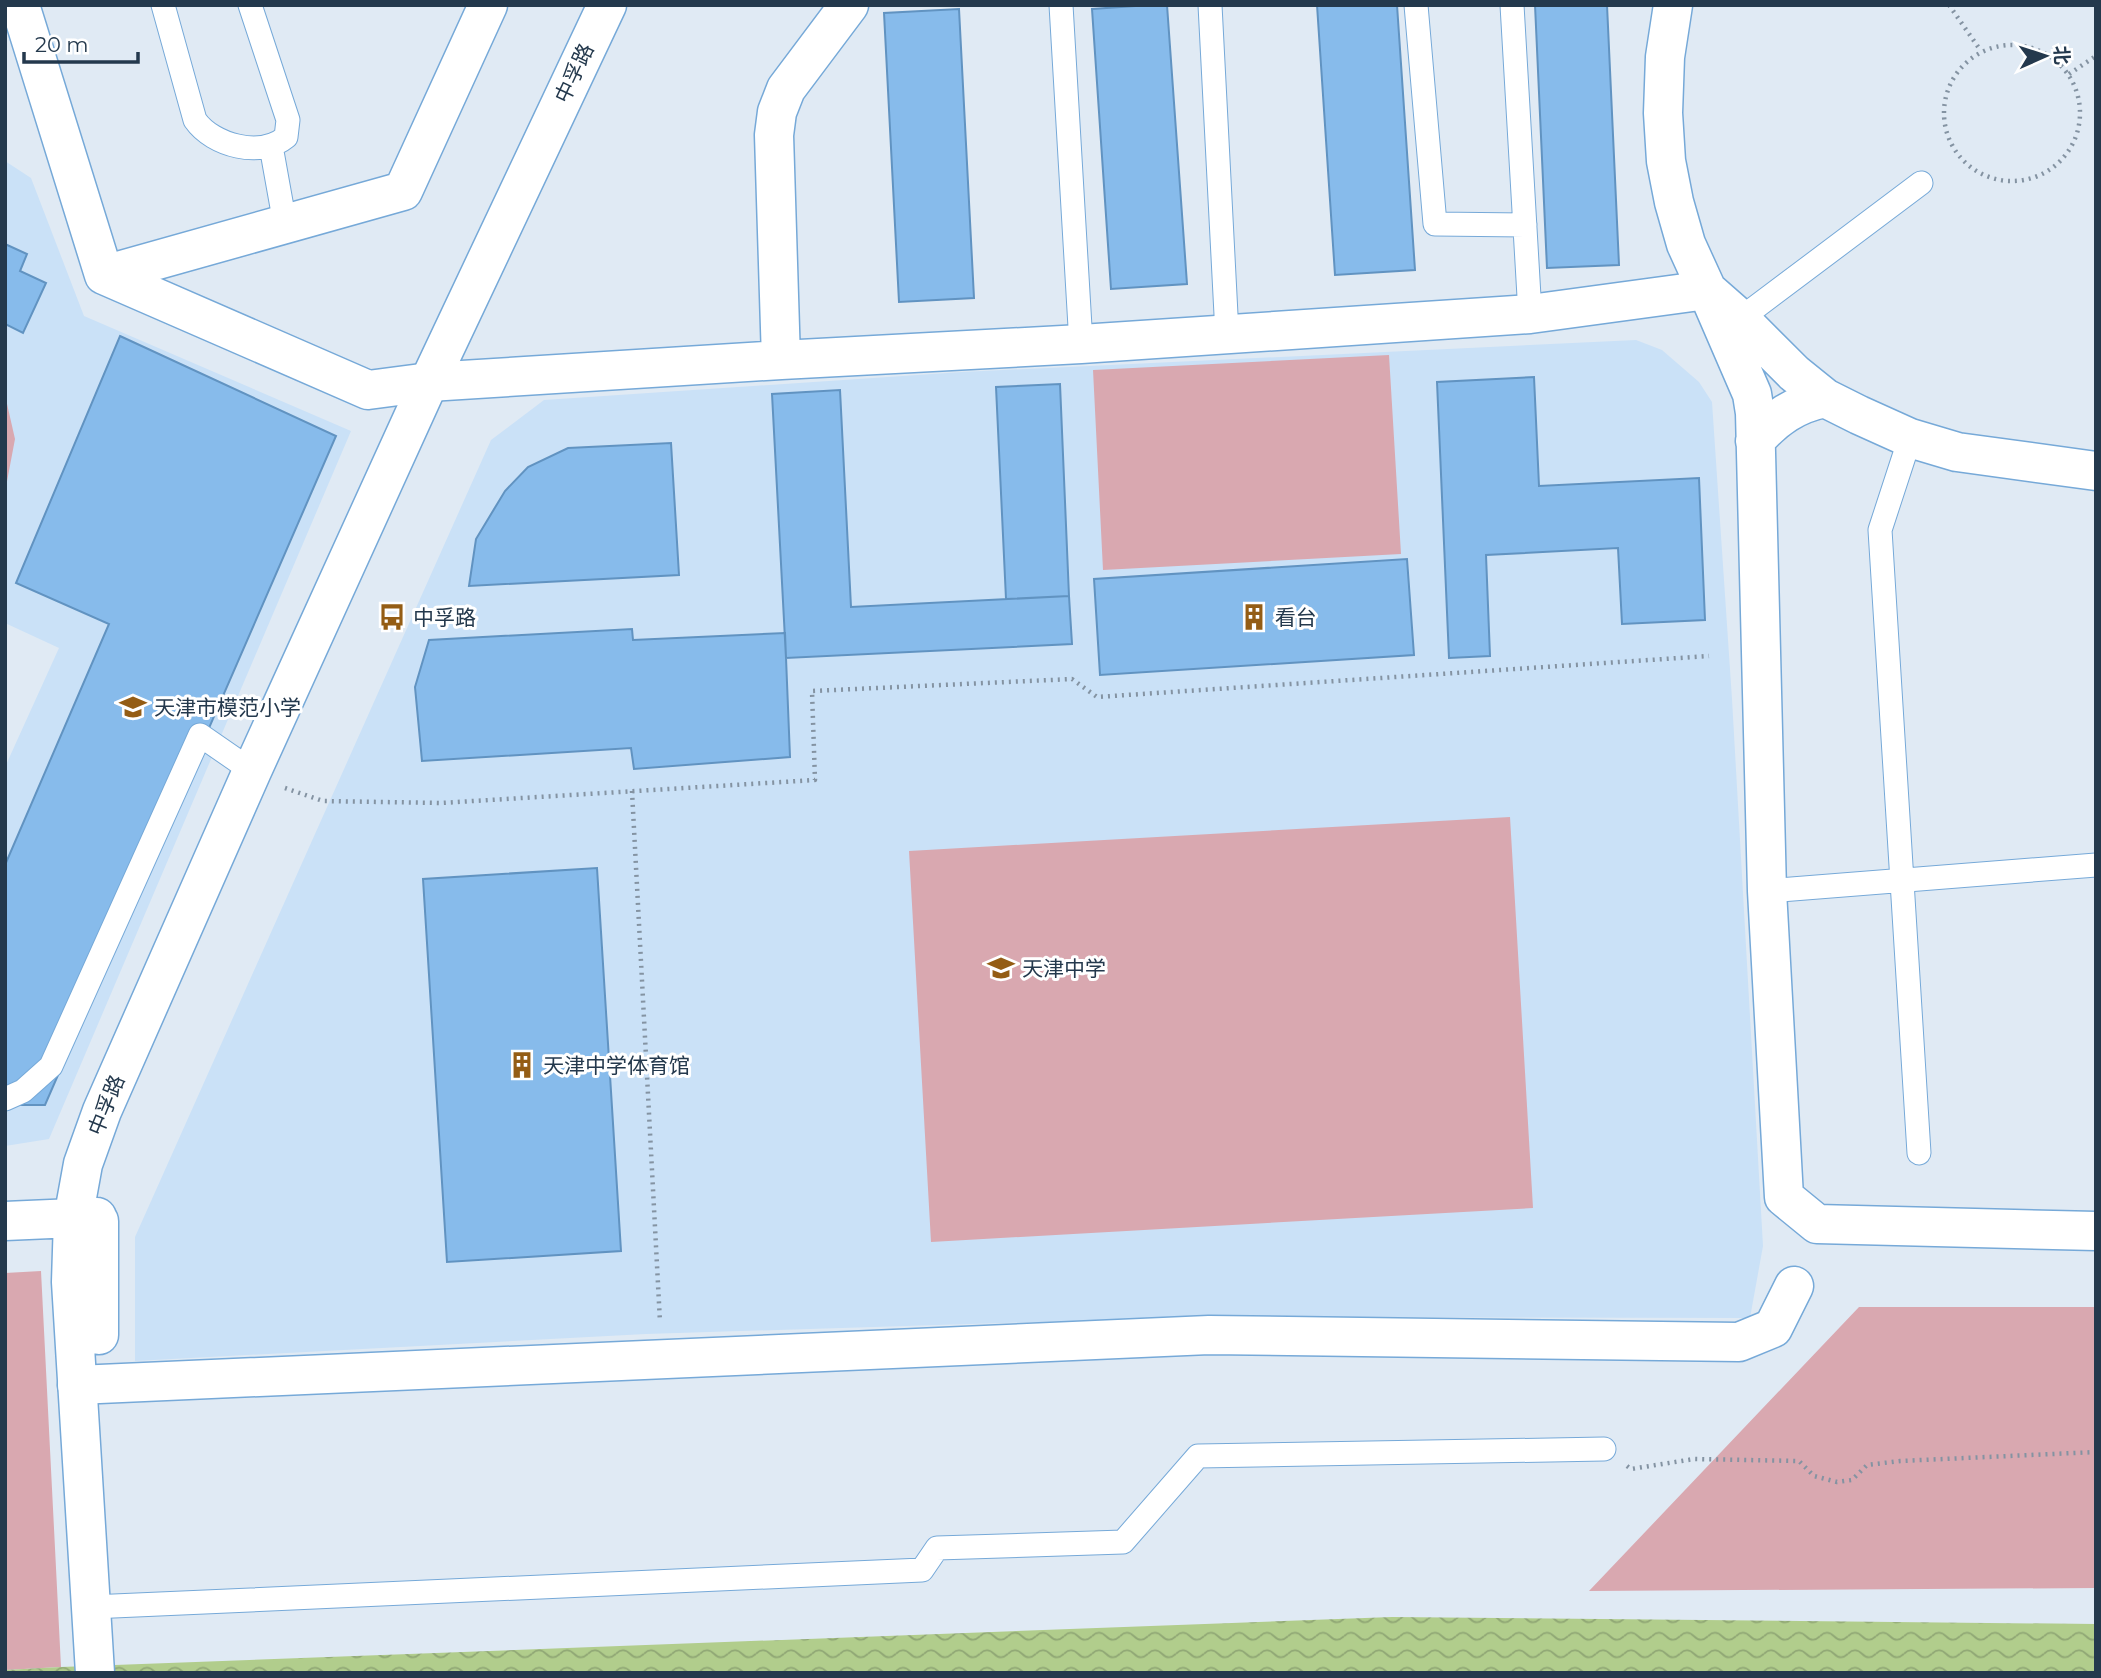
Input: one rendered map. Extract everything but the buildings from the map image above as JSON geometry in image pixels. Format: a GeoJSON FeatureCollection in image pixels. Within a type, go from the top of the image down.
{"type":"FeatureCollection","features":[{"type":"Feature","properties":{"kind":"street"},"geometry":{"type":"LineString","coordinates":[[104,275],[403,191],[488,5]]}},
{"type":"Feature","properties":{"kind":"street","name":"中孚路"},"geometry":{"type":"LineString","coordinates":[[106,1638],[89,1385],[71,1282],[86,1218],[83,1164],[102,1111],[261,777],[607,5]]}},
{"type":"Feature","properties":{"kind":"street","name":"中孚路"},"geometry":{"type":"LineString","coordinates":[[440,382],[622,5]]}},
{"type":"Feature","properties":{"kind":"street"},"geometry":{"type":"LineString","coordinates":[[781,360],[774,135],[778,112],[786,89],[849,5]]}},
{"type":"Feature","properties":{"kind":"street"},"geometry":{"type":"LineString","coordinates":[[1673,5],[1665,57],[1665,160],[1686,244],[1752,394],[1755,413],[1767,891],[1784,1198],[1817,1224],[2096,1231]]}},
{"type":"Feature","properties":{"kind":"street"},"geometry":{"type":"LineString","coordinates":[[19,30],[104,275],[368,390],[440,382],[1530,314],[1707,290],[1794,373],[1825,398],[1910,438],[1957,452],[2096,471]]}},
{"type":"Feature","properties":{"kind":"street"},"geometry":{"type":"LineString","coordinates":[[1755,441],[1792,408],[1825,398]]}},
{"type":"Feature","properties":{"kind":"street"},"geometry":{"type":"LineString","coordinates":[[5,1221],[86,1218]]}},
{"type":"Feature","properties":{"kind":"street"},"geometry":{"type":"LineString","coordinates":[[89,1385],[1209,1335],[1740,1342],[1773,1328],[1794,1286]]}},
{"type":"Feature","properties":{"kind":"lane"},"geometry":{"type":"LineString","coordinates":[[163,5],[195,120],[204,133],[249,149],[275,146],[286,137],[288,120],[250,5]]}},
{"type":"Feature","properties":{"kind":"lane"},"geometry":{"type":"LineString","coordinates":[[1061,5],[1082,344]]}},
{"type":"Feature","properties":{"kind":"lane"},"geometry":{"type":"LineString","coordinates":[[1210,5],[1227,334]]}},
{"type":"Feature","properties":{"kind":"lane"},"geometry":{"type":"LineString","coordinates":[[1416,5],[1434,224],[1525,225]]}},
{"type":"Feature","properties":{"kind":"lane"},"geometry":{"type":"LineString","coordinates":[[1512,5],[1530,314]]}},
{"type":"Feature","properties":{"kind":"lane"},"geometry":{"type":"LineString","coordinates":[[271,146],[285,224]]}},
{"type":"Feature","properties":{"kind":"lane"},"geometry":{"type":"LineString","coordinates":[[1740,319],[1921,183]]}},
{"type":"Feature","properties":{"kind":"lane"},"geometry":{"type":"LineString","coordinates":[[1910,438],[1880,530],[1919,1153]]}},
{"type":"Feature","properties":{"kind":"lane"},"geometry":{"type":"LineString","coordinates":[[5,1099],[23,1091],[51,1066],[200,735],[261,777]]}},
{"type":"Feature","properties":{"kind":"lane"},"geometry":{"type":"LineString","coordinates":[[1767,891],[2096,865]]}},
{"type":"Feature","properties":{"kind":"lane"},"geometry":{"type":"LineString","coordinates":[[106,1638],[922,1570],[937,1548],[1123,1542],[1198,1456],[1604,1449]]}},
{"type":"Feature","properties":{"kind":"path"},"geometry":{"type":"LineString","coordinates":[[1948,5],[1981,51]]}},
{"type":"Feature","properties":{"kind":"path"},"geometry":{"type":"LineString","coordinates":[[2003,45],[2026,46],[2060,63],[2069,74],[2078,93],[2080,111],[2077,134],[2066,154],[2050,170],[2030,179],[2008,182],[1986,177],[1966,165],[1952,148],[1944,127],[1944,105],[1950,83],[1963,65],[1981,51],[2003,45]]}},
{"type":"Feature","properties":{"kind":"path"},"geometry":{"type":"LineString","coordinates":[[2069,74],[2096,56]]}},
{"type":"Feature","properties":{"kind":"path"},"geometry":{"type":"LineString","coordinates":[[261,777],[323,801],[441,803],[815,780],[812,691],[1072,679],[1097,697],[1709,656]]}},
{"type":"Feature","properties":{"kind":"path"},"geometry":{"type":"LineString","coordinates":[[632,791],[660,1322]]}},
{"type":"Feature","properties":{"kind":"path"},"geometry":{"type":"LineString","coordinates":[[1604,1449],[1630,1469],[1694,1459],[1799,1461],[1814,1476],[1837,1482],[1852,1480],[1867,1465],[1900,1461],[2096,1452]]}},
{"type":"Feature","properties":{"kind":"shaded area","name":"天津市模范小学"},"geometry":{"type":"Polygon","coordinates":[[[5,161],[31,178],[84,316],[351,431],[49,1139],[5,1146],[5,767],[59,648],[5,623],[5,161]]]}},
{"type":"Feature","properties":{"kind":"shaded area","name":"天津中学"},"geometry":{"type":"Polygon","coordinates":[[[1636,340],[1662,350],[1699,382],[1712,402],[1763,1246],[1750,1318],[1199,1317],[646,1334],[135,1361],[135,1237],[491,440],[544,400],[962,372],[1636,340]]]}},
{"type":"Feature","properties":{"kind":"shaded area"},"geometry":{"type":"Polygon","coordinates":[[[1389,355],[1401,554],[1103,570],[1093,370],[1389,355]]]}},
{"type":"Feature","properties":{"kind":"shaded area"},"geometry":{"type":"Polygon","coordinates":[[[5,395],[15,439],[5,492],[5,395]]]}},
{"type":"Feature","properties":{"kind":"shaded area"},"geometry":{"type":"Polygon","coordinates":[[[1510,817],[1533,1208],[931,1242],[909,851],[1510,817]]]}},
{"type":"Feature","properties":{"kind":"shaded area"},"geometry":{"type":"Polygon","coordinates":[[[41,1271],[61,1667],[5,1670],[5,1273],[41,1271]]]}},
{"type":"Feature","properties":{"kind":"shaded area"},"geometry":{"type":"Polygon","coordinates":[[[1859,1307],[2096,1307],[2096,1588],[1589,1591],[1859,1307]]]}},
{"type":"Feature","properties":{"kind":"water"},"geometry":{"type":"Polygon","coordinates":[[[1392,1617],[2096,1624],[2096,1673],[5,1673],[5,1670],[61,1667],[1392,1617]]]}},
{"type":"Feature","properties":{"kind":"place","name":"中孚路"},"geometry":{"type":"Point","coordinates":[392,617]}},
{"type":"Feature","properties":{"kind":"place","name":"看台"},"geometry":{"type":"Point","coordinates":[1254,617]}},
{"type":"Feature","properties":{"kind":"place","name":"天津市模范小学"},"geometry":{"type":"Point","coordinates":[133,707]}},
{"type":"Feature","properties":{"kind":"place","name":"天津中学"},"geometry":{"type":"Point","coordinates":[1001,968]}},
{"type":"Feature","properties":{"kind":"place","name":"天津中学体育馆"},"geometry":{"type":"Point","coordinates":[522,1065]}}]}
